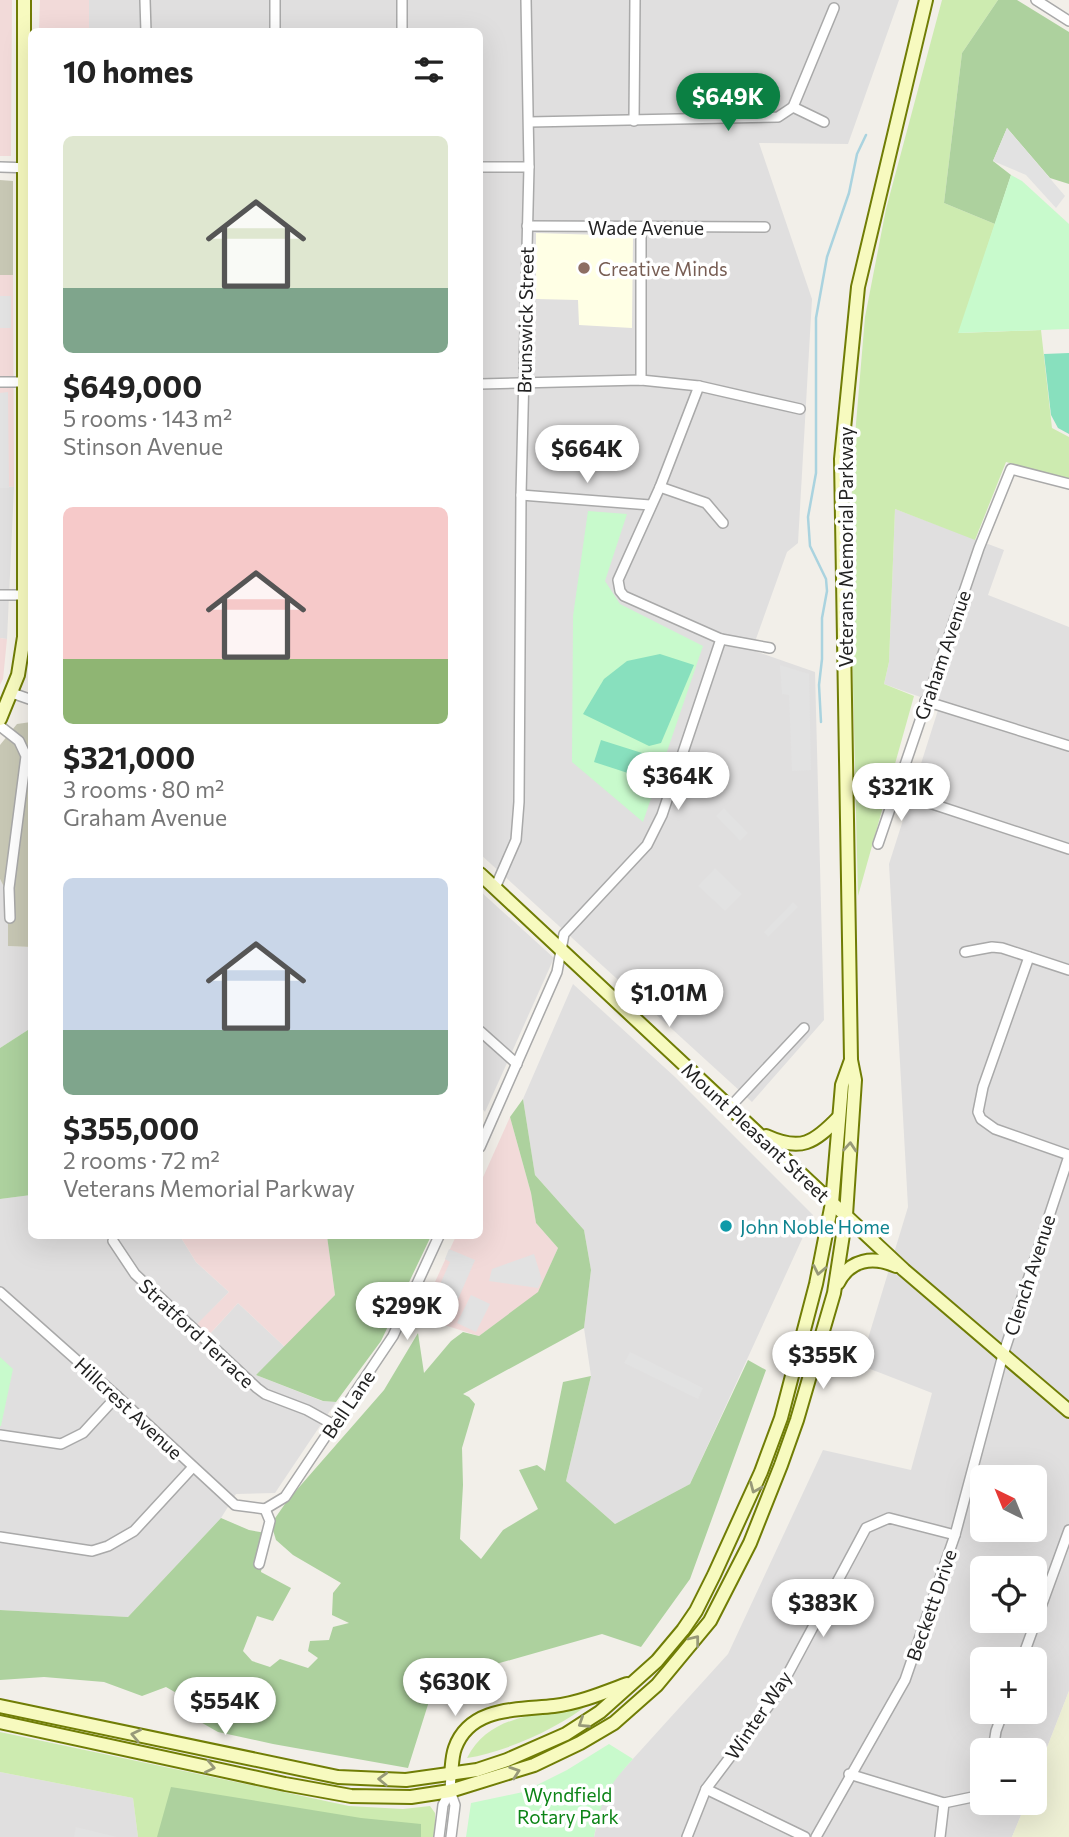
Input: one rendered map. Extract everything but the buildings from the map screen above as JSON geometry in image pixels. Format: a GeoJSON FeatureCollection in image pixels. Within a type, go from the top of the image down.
{"type":"FeatureCollection","features":[{"type":"Feature","properties":{"kind":"main road"},"geometry":{"type":"LineString","coordinates":[[0,719],[12,693],[24,637],[27,168],[24,0]]}},
{"type":"Feature","properties":{"kind":"main road","name":"Veterans Memorial Parkway"},"geometry":{"type":"LineString","coordinates":[[0,1722],[351,1796],[411,1797],[450,1791],[502,1777],[552,1758],[614,1723],[657,1685],[690,1647],[723,1599],[755,1532],[797,1419],[834,1293],[846,1215],[855,1080],[851,1060],[841,459],[858,287],[926,0]]}},
{"type":"Feature","properties":{"kind":"main road","name":"Mount Pleasant Street"},"geometry":{"type":"LineString","coordinates":[[483,877],[904,1270],[1069,1411]]}},
{"type":"Feature","properties":{"kind":"main road","name":"Veterans Memorial Parkway"},"geometry":{"type":"LineString","coordinates":[[0,1706],[338,1777],[406,1780],[451,1775],[507,1760],[566,1734],[600,1712],[637,1681],[671,1647],[696,1611],[756,1484],[781,1418],[816,1284],[832,1203],[842,1085],[851,1060]]}},
{"type":"Feature","properties":{"kind":"main road"},"geometry":{"type":"LineString","coordinates":[[756,1131],[780,1142],[808,1143],[820,1137],[839,1117]]}},
{"type":"Feature","properties":{"kind":"main road"},"geometry":{"type":"LineString","coordinates":[[834,1293],[847,1269],[864,1260],[887,1262],[904,1270]]}},
{"type":"Feature","properties":{"kind":"main road"},"geometry":{"type":"LineString","coordinates":[[451,1775],[454,1749],[459,1739],[467,1729],[494,1712],[555,1706],[596,1697],[637,1681]]}},
{"type":"Feature","properties":{"kind":"street"},"geometry":{"type":"LineString","coordinates":[[145,0],[146,28]]}},
{"type":"Feature","properties":{"kind":"street"},"geometry":{"type":"LineString","coordinates":[[275,0],[275,28]]}},
{"type":"Feature","properties":{"kind":"street"},"geometry":{"type":"LineString","coordinates":[[402,0],[402,28]]}},
{"type":"Feature","properties":{"kind":"street","name":"Brunswick Street"},"geometry":{"type":"LineString","coordinates":[[495,888],[516,839],[519,802],[521,495],[529,167],[526,0]]}},
{"type":"Feature","properties":{"kind":"street"},"geometry":{"type":"LineString","coordinates":[[634,121],[635,0]]}},
{"type":"Feature","properties":{"kind":"street"},"geometry":{"type":"LineString","coordinates":[[1036,0],[1069,21]]}},
{"type":"Feature","properties":{"kind":"street"},"geometry":{"type":"LineString","coordinates":[[529,122],[778,117],[793,107],[834,8]]}},
{"type":"Feature","properties":{"kind":"street"},"geometry":{"type":"LineString","coordinates":[[793,107],[824,121]]}},
{"type":"Feature","properties":{"kind":"street"},"geometry":{"type":"LineString","coordinates":[[0,167],[27,168]]}},
{"type":"Feature","properties":{"kind":"street"},"geometry":{"type":"LineString","coordinates":[[483,167],[529,167]]}},
{"type":"Feature","properties":{"kind":"street","name":"Wade Avenue"},"geometry":{"type":"LineString","coordinates":[[527,226],[765,227]]}},
{"type":"Feature","properties":{"kind":"street"},"geometry":{"type":"LineString","coordinates":[[641,228],[641,380]]}},
{"type":"Feature","properties":{"kind":"street"},"geometry":{"type":"LineString","coordinates":[[483,384],[641,380],[699,386],[800,409]]}},
{"type":"Feature","properties":{"kind":"street"},"geometry":{"type":"LineString","coordinates":[[0,382],[27,382]]}},
{"type":"Feature","properties":{"kind":"street"},"geometry":{"type":"LineString","coordinates":[[699,386],[660,486],[618,580],[620,591],[624,596],[721,639],[770,648]]}},
{"type":"Feature","properties":{"kind":"street","name":"Graham Avenue"},"geometry":{"type":"LineString","coordinates":[[878,844],[979,548],[1012,469],[1069,484]]}},
{"type":"Feature","properties":{"kind":"street"},"geometry":{"type":"LineString","coordinates":[[660,486],[706,503],[723,523]]}},
{"type":"Feature","properties":{"kind":"street"},"geometry":{"type":"LineString","coordinates":[[521,495],[650,505]]}},
{"type":"Feature","properties":{"kind":"street"},"geometry":{"type":"LineString","coordinates":[[0,595],[24,595]]}},
{"type":"Feature","properties":{"kind":"street"},"geometry":{"type":"LineString","coordinates":[[483,1140],[557,972],[564,934],[647,845],[662,815],[721,639]]}},
{"type":"Feature","properties":{"kind":"street"},"geometry":{"type":"LineString","coordinates":[[12,693],[28,699]]}},
{"type":"Feature","properties":{"kind":"street"},"geometry":{"type":"LineString","coordinates":[[925,701],[1069,746]]}},
{"type":"Feature","properties":{"kind":"street"},"geometry":{"type":"LineString","coordinates":[[0,726],[19,741],[26,756],[9,888],[10,918]]}},
{"type":"Feature","properties":{"kind":"street"},"geometry":{"type":"LineString","coordinates":[[895,792],[1069,849]]}},
{"type":"Feature","properties":{"kind":"street"},"geometry":{"type":"LineString","coordinates":[[965,952],[992,947],[1069,970]]}},
{"type":"Feature","properties":{"kind":"street"},"geometry":{"type":"LineString","coordinates":[[1029,957],[983,1087],[978,1112],[981,1119],[995,1129],[1069,1155]]}},
{"type":"Feature","properties":{"kind":"street"},"geometry":{"type":"LineString","coordinates":[[730,1107],[804,1028]]}},
{"type":"Feature","properties":{"kind":"street"},"geometry":{"type":"LineString","coordinates":[[483,1034],[517,1064]]}},
{"type":"Feature","properties":{"kind":"street","name":"Clench Avenue"},"geometry":{"type":"LineString","coordinates":[[1003,1356],[1069,1155]]}},
{"type":"Feature","properties":{"kind":"street","name":"Bell Lane"},"geometry":{"type":"LineString","coordinates":[[265,1509],[285,1497],[393,1336],[438,1239]]}},
{"type":"Feature","properties":{"kind":"street","name":"Stratford Terrace"},"geometry":{"type":"LineString","coordinates":[[113,1241],[135,1274],[257,1388],[334,1425]]}},
{"type":"Feature","properties":{"kind":"street","name":"Hillcrest Avenue"},"geometry":{"type":"LineString","coordinates":[[0,1292],[235,1505],[265,1509]]}},
{"type":"Feature","properties":{"kind":"street","name":"Beckett Drive"},"geometry":{"type":"LineString","coordinates":[[816,1837],[849,1774],[905,1679],[955,1535],[1003,1356]]}},
{"type":"Feature","properties":{"kind":"street"},"geometry":{"type":"LineString","coordinates":[[0,1435],[61,1444],[83,1433],[117,1396]]}},
{"type":"Feature","properties":{"kind":"street"},"geometry":{"type":"LineString","coordinates":[[0,1537],[92,1551],[108,1546],[134,1531],[193,1467]]}},
{"type":"Feature","properties":{"kind":"street"},"geometry":{"type":"LineString","coordinates":[[259,1564],[270,1521],[265,1509]]}},
{"type":"Feature","properties":{"kind":"street","name":"Winter Way"},"geometry":{"type":"LineString","coordinates":[[687,1837],[706,1789],[776,1696],[866,1528],[889,1518],[955,1535]]}},
{"type":"Feature","properties":{"kind":"street"},"geometry":{"type":"LineString","coordinates":[[1027,1647],[1069,1530]]}},
{"type":"Feature","properties":{"kind":"street"},"geometry":{"type":"LineString","coordinates":[[849,1774],[944,1803],[970,1798]]}},
{"type":"Feature","properties":{"kind":"street"},"geometry":{"type":"LineString","coordinates":[[451,1775],[450,1791],[455,1805],[451,1837]]}},
{"type":"Feature","properties":{"kind":"street"},"geometry":{"type":"LineString","coordinates":[[706,1789],[805,1837]]}},
{"type":"Feature","properties":{"kind":"street"},"geometry":{"type":"LineString","coordinates":[[439,1837],[443,1804],[450,1791]]}},
{"type":"Feature","properties":{"kind":"street"},"geometry":{"type":"LineString","coordinates":[[940,1837],[944,1803]]}},
{"type":"Feature","properties":{"kind":"shaded area"},"geometry":{"type":"Polygon","coordinates":[[[0,0],[12,0],[11,156],[0,156],[0,0]]]}},
{"type":"Feature","properties":{"kind":"shaded area"},"geometry":{"type":"Polygon","coordinates":[[[40,0],[89,0],[89,28],[39,28],[40,0]]]}},
{"type":"Feature","properties":{"kind":"shaded area"},"geometry":{"type":"Polygon","coordinates":[[[89,0],[899,0],[848,144],[759,143],[812,299],[798,543],[787,552],[752,650],[815,672],[824,1020],[752,1102],[483,857],[483,28],[89,28],[89,0]]]}},
{"type":"Feature","properties":{"kind":"shaded area"},"geometry":{"type":"Polygon","coordinates":[[[1007,128],[1065,196],[1056,208],[1026,175],[993,161],[1007,128]]]}},
{"type":"Feature","properties":{"kind":"shaded area"},"geometry":{"type":"Polygon","coordinates":[[[0,180],[13,181],[13,275],[0,275],[0,180]]]}},
{"type":"Feature","properties":{"kind":"shaded area","name":"Creative Minds"},"geometry":{"type":"Polygon","coordinates":[[[536,233],[633,236],[632,328],[579,325],[578,300],[536,299],[536,233]]]}},
{"type":"Feature","properties":{"kind":"shaded area"},"geometry":{"type":"Polygon","coordinates":[[[0,275],[13,275],[14,487],[0,486],[0,275]]]}},
{"type":"Feature","properties":{"kind":"shaded area"},"geometry":{"type":"Polygon","coordinates":[[[0,296],[11,296],[11,328],[0,328],[0,296]]]}},
{"type":"Feature","properties":{"kind":"shaded area"},"geometry":{"type":"Polygon","coordinates":[[[8,392],[9,488],[0,488],[0,393],[8,392]]]}},
{"type":"Feature","properties":{"kind":"shaded area"},"geometry":{"type":"Polygon","coordinates":[[[0,486],[14,487],[7,639],[0,638],[0,486]]]}},
{"type":"Feature","properties":{"kind":"shaded area"},"geometry":{"type":"Polygon","coordinates":[[[895,509],[1004,550],[988,595],[1069,627],[1069,1691],[1047,1748],[1047,1738],[970,1738],[970,1815],[1021,1815],[1012,1837],[594,1837],[602,1801],[612,1782],[728,1654],[823,1450],[911,1470],[932,1393],[860,1365],[908,1207],[889,864],[940,704],[884,684],[889,662],[895,509]]]}},
{"type":"Feature","properties":{"kind":"shaded area"},"geometry":{"type":"Polygon","coordinates":[[[0,638],[7,639],[0,685],[0,638]]]}},
{"type":"Feature","properties":{"kind":"shaded area"},"geometry":{"type":"Polygon","coordinates":[[[780,665],[809,674],[811,770],[792,771],[789,695],[782,694],[780,665]]]}},
{"type":"Feature","properties":{"kind":"shaded area"},"geometry":{"type":"Polygon","coordinates":[[[28,722],[28,947],[8,946],[8,895],[0,879],[0,745],[17,724],[28,722]]]}},
{"type":"Feature","properties":{"kind":"shaded area"},"geometry":{"type":"Polygon","coordinates":[[[724,808],[748,833],[740,841],[716,816],[724,808]]]}},
{"type":"Feature","properties":{"kind":"shaded area"},"geometry":{"type":"Polygon","coordinates":[[[715,868],[742,894],[725,911],[698,886],[715,868]]]}},
{"type":"Feature","properties":{"kind":"shaded area"},"geometry":{"type":"Polygon","coordinates":[[[0,879],[8,895],[8,946],[28,947],[28,1030],[0,1048],[0,879]]]}},
{"type":"Feature","properties":{"kind":"shaded area"},"geometry":{"type":"Polygon","coordinates":[[[483,894],[554,958],[485,1112],[483,1110],[483,894]]]}},
{"type":"Feature","properties":{"kind":"shaded area"},"geometry":{"type":"Polygon","coordinates":[[[793,902],[798,907],[768,937],[764,932],[793,902]]]}},
{"type":"Feature","properties":{"kind":"shaded area"},"geometry":{"type":"Polygon","coordinates":[[[573,984],[675,1077],[813,1215],[690,1484],[615,1524],[566,1481],[591,1376],[584,1328],[591,1270],[584,1230],[535,1175],[523,1099],[573,984]]]}},
{"type":"Feature","properties":{"kind":"shaded area"},"geometry":{"type":"Polygon","coordinates":[[[510,1117],[531,1193],[536,1223],[558,1248],[538,1293],[479,1336],[419,1317],[455,1239],[483,1239],[483,1177],[510,1117]]]}},
{"type":"Feature","properties":{"kind":"shaded area"},"geometry":{"type":"Polygon","coordinates":[[[28,1195],[28,1239],[182,1239],[196,1262],[229,1292],[198,1324],[209,1335],[238,1303],[285,1347],[256,1375],[322,1401],[336,1402],[275,1493],[236,1494],[221,1518],[128,1617],[0,1610],[0,1199],[28,1195]]]}},
{"type":"Feature","properties":{"kind":"shaded area"},"geometry":{"type":"Polygon","coordinates":[[[182,1239],[327,1239],[335,1295],[285,1347],[238,1303],[208,1336],[197,1324],[229,1292],[196,1262],[182,1239]]]}},
{"type":"Feature","properties":{"kind":"shaded area"},"geometry":{"type":"Polygon","coordinates":[[[449,1249],[475,1260],[453,1311],[432,1302],[450,1262],[445,1259],[449,1249]]]}},
{"type":"Feature","properties":{"kind":"shaded area"},"geometry":{"type":"Polygon","coordinates":[[[534,1254],[542,1280],[538,1288],[489,1281],[492,1269],[534,1254]]]}},
{"type":"Feature","properties":{"kind":"shaded area"},"geometry":{"type":"Polygon","coordinates":[[[471,1295],[490,1304],[476,1332],[457,1323],[471,1295]]]}},
{"type":"Feature","properties":{"kind":"shaded area"},"geometry":{"type":"Polygon","coordinates":[[[630,1352],[703,1388],[698,1399],[624,1363],[630,1352]]]}},
{"type":"Feature","properties":{"kind":"shaded area"},"geometry":{"type":"Polygon","coordinates":[[[1069,1691],[1069,1837],[1012,1837],[1021,1815],[1047,1815],[1047,1748],[1069,1691]]]}},
{"type":"Feature","properties":{"kind":"shaded area"},"geometry":{"type":"Polygon","coordinates":[[[0,1772],[133,1798],[138,1837],[0,1837],[0,1772]]]}},
{"type":"Feature","properties":{"kind":"shaded area"},"geometry":{"type":"Polygon","coordinates":[[[76,1827],[117,1837],[74,1837],[76,1827]]]}},
{"type":"Feature","properties":{"kind":"green space"},"geometry":{"type":"Polygon","coordinates":[[[942,0],[998,0],[962,53],[944,203],[995,224],[959,333],[1041,330],[1052,428],[1069,437],[1069,479],[1006,462],[975,540],[895,509],[889,662],[884,684],[914,696],[858,896],[852,643],[852,471],[865,317],[886,209],[942,0]]]}},
{"type":"Feature","properties":{"kind":"green space"},"geometry":{"type":"Polygon","coordinates":[[[998,0],[1017,0],[1069,32],[1069,184],[1050,178],[1007,128],[993,161],[1011,175],[995,224],[944,203],[962,53],[998,0]]]}},
{"type":"Feature","properties":{"kind":"green space"},"geometry":{"type":"Polygon","coordinates":[[[1011,175],[1022,181],[1069,224],[1069,329],[958,333],[1011,175]]]}},
{"type":"Feature","properties":{"kind":"green space"},"geometry":{"type":"Polygon","coordinates":[[[1069,353],[1069,434],[1058,428],[1051,415],[1044,354],[1069,353]]]}},
{"type":"Feature","properties":{"kind":"green space"},"geometry":{"type":"Polygon","coordinates":[[[588,511],[627,514],[605,581],[620,604],[703,646],[643,822],[572,762],[573,616],[588,511]]]}},
{"type":"Feature","properties":{"kind":"green space"},"geometry":{"type":"Polygon","coordinates":[[[660,654],[694,665],[661,743],[649,746],[583,714],[604,679],[627,661],[660,654]]]}},
{"type":"Feature","properties":{"kind":"green space"},"geometry":{"type":"Polygon","coordinates":[[[601,740],[642,753],[634,775],[594,762],[601,740]]]}},
{"type":"Feature","properties":{"kind":"green space"},"geometry":{"type":"Polygon","coordinates":[[[28,1030],[28,1195],[0,1199],[0,1048],[28,1030]]]}},
{"type":"Feature","properties":{"kind":"green space"},"geometry":{"type":"Polygon","coordinates":[[[523,1099],[535,1175],[584,1230],[591,1270],[584,1328],[463,1394],[475,1404],[462,1448],[460,1539],[481,1559],[503,1530],[538,1509],[519,1470],[537,1465],[545,1471],[563,1382],[591,1376],[566,1481],[615,1524],[690,1484],[748,1360],[766,1370],[690,1579],[641,1647],[602,1634],[461,1674],[431,1695],[408,1768],[218,1732],[183,1712],[185,1698],[166,1687],[142,1696],[104,1682],[44,1677],[0,1680],[0,1610],[128,1617],[221,1518],[249,1530],[266,1533],[261,1572],[291,1588],[273,1621],[257,1616],[243,1651],[252,1661],[270,1667],[280,1659],[308,1668],[318,1658],[308,1651],[310,1641],[329,1640],[333,1627],[349,1623],[332,1615],[333,1593],[341,1583],[293,1555],[276,1540],[271,1524],[287,1501],[384,1390],[418,1333],[424,1373],[451,1341],[463,1332],[479,1336],[538,1292],[558,1248],[536,1223],[531,1193],[510,1117],[523,1099]]]}},
{"type":"Feature","properties":{"kind":"green space"},"geometry":{"type":"Polygon","coordinates":[[[327,1239],[430,1239],[381,1341],[336,1402],[323,1401],[256,1375],[335,1295],[327,1239]]]}},
{"type":"Feature","properties":{"kind":"green space"},"geometry":{"type":"Polygon","coordinates":[[[0,1357],[13,1369],[1,1426],[0,1426],[0,1357]]]}},
{"type":"Feature","properties":{"kind":"green space"},"geometry":{"type":"Polygon","coordinates":[[[590,1703],[532,1738],[467,1758],[478,1742],[505,1723],[590,1703]]]}},
{"type":"Feature","properties":{"kind":"green space"},"geometry":{"type":"Polygon","coordinates":[[[0,1732],[349,1806],[403,1809],[430,1806],[435,1813],[435,1837],[138,1837],[133,1798],[0,1772],[0,1732]]]}},
{"type":"Feature","properties":{"kind":"green space","name":"Wyndfield Rotary Park"},"geometry":{"type":"Polygon","coordinates":[[[609,1744],[633,1759],[606,1795],[594,1837],[466,1837],[471,1803],[523,1792],[567,1770],[609,1744]]]}},
{"type":"Feature","properties":{"kind":"green space"},"geometry":{"type":"Polygon","coordinates":[[[171,1787],[361,1818],[421,1824],[421,1837],[157,1837],[171,1787]]]}},
{"type":"Feature","properties":{"kind":"waterway"},"geometry":{"type":"LineString","coordinates":[[821,722],[819,685],[822,618],[827,591],[826,579],[810,546],[808,517],[816,473],[816,318],[827,257],[849,193],[857,154],[866,135]]}},
{"type":"Feature","properties":{"kind":"place","name":"Creative Minds"},"geometry":{"type":"Point","coordinates":[584,268]}},
{"type":"Feature","properties":{"kind":"place","name":"John Noble Home"},"geometry":{"type":"Point","coordinates":[726,1226]}}]}
